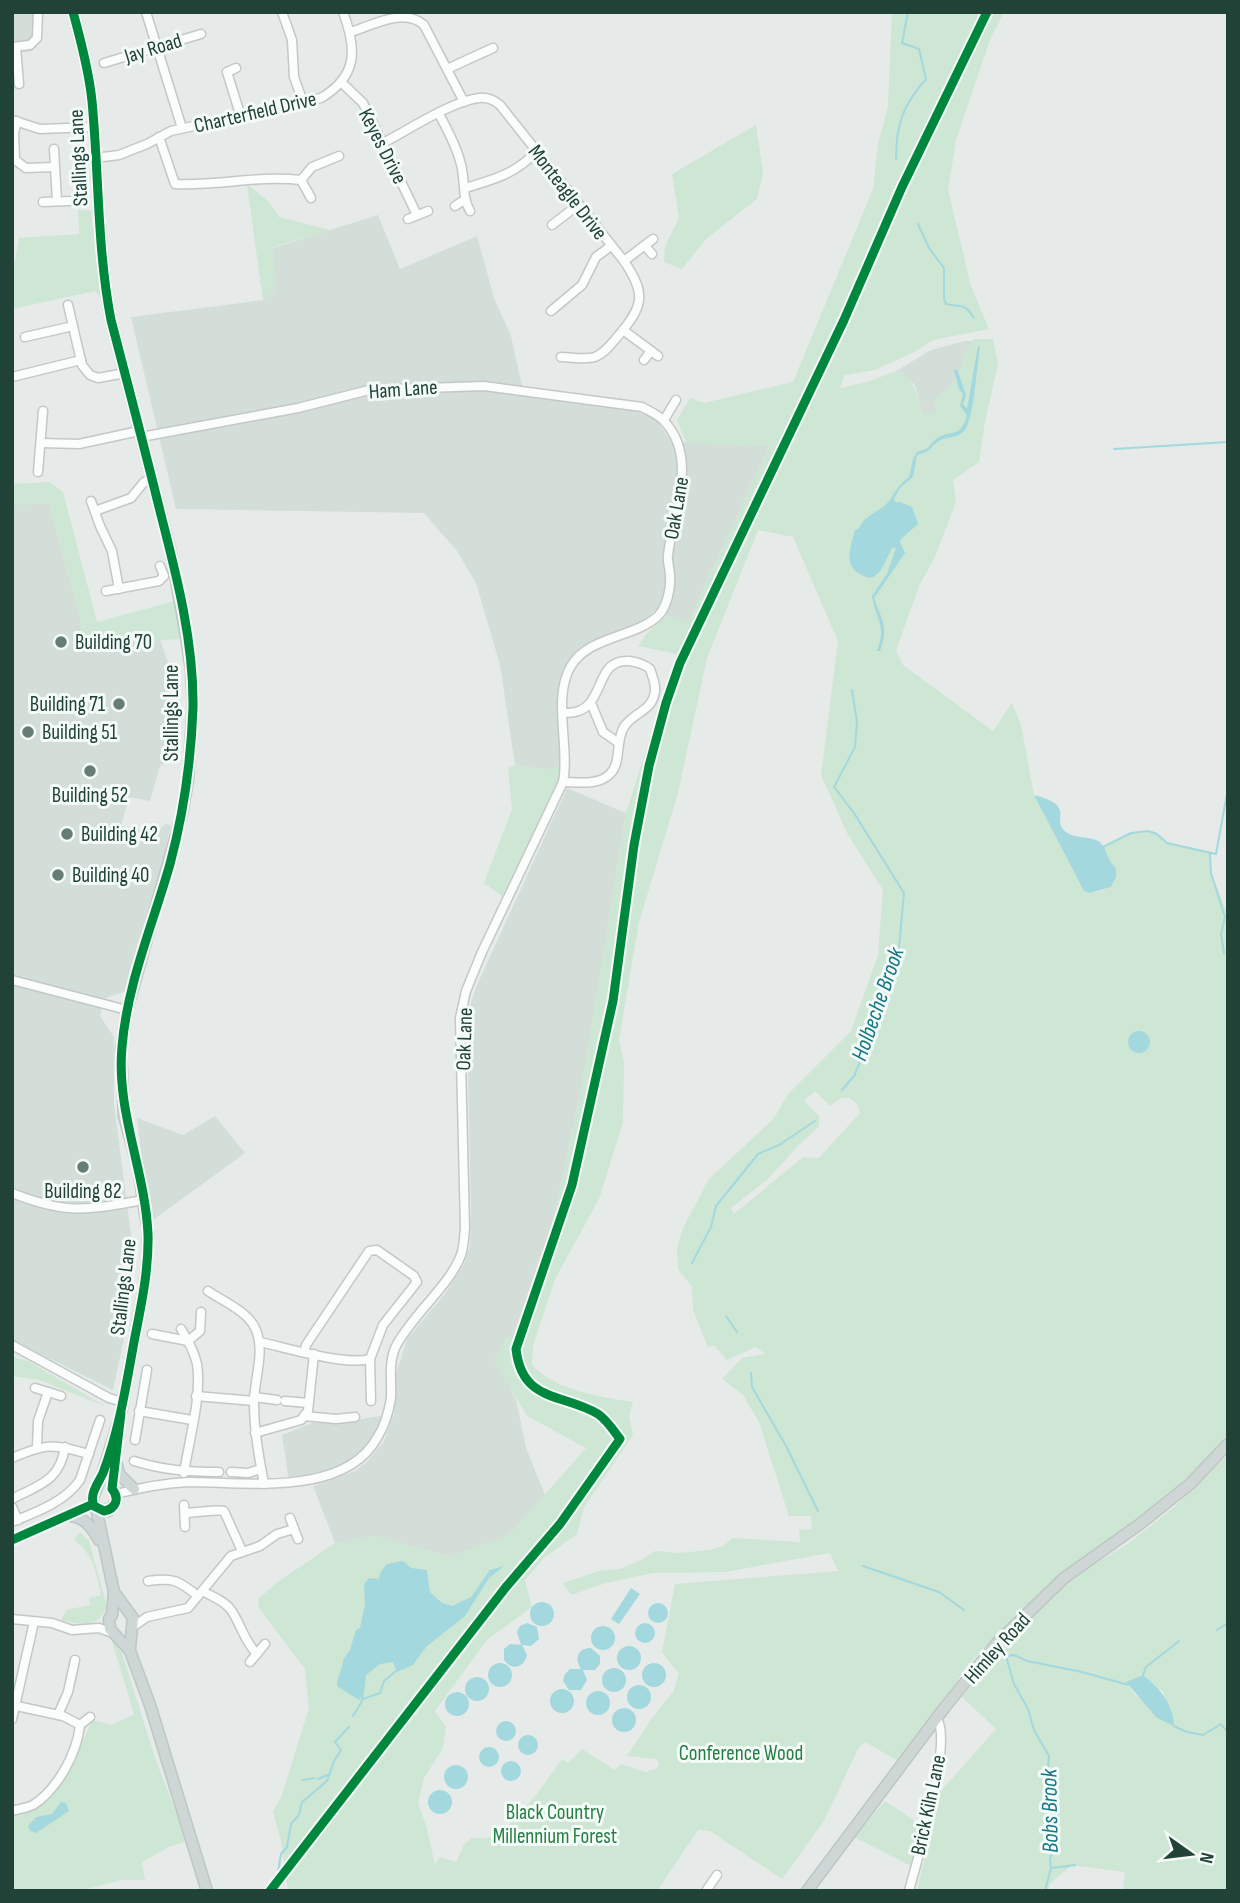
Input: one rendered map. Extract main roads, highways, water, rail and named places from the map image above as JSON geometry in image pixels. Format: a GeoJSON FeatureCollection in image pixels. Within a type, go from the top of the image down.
{"type":"FeatureCollection","features":[{"type":"Feature","properties":{"kind":"main road","name":"Stallings Lane"},"geometry":{"type":"LineString","coordinates":[[73,12],[86,66],[104,282],[171,552],[191,670],[192,730],[182,814],[127,1010],[121,1049],[124,1116],[138,1167],[148,1232],[144,1288],[122,1407]]}},
{"type":"Feature","properties":{"kind":"main road"},"geometry":{"type":"LineString","coordinates":[[103,1546],[108,1511],[114,1506],[122,1407]]}},
{"type":"Feature","properties":{"kind":"main road"},"geometry":{"type":"LineString","coordinates":[[122,1407],[103,1472],[92,1497],[114,1592],[129,1613],[133,1628],[130,1648],[207,1891]]}},
{"type":"Feature","properties":{"kind":"main road","name":"Himley Road"},"geometry":{"type":"LineString","coordinates":[[807,1891],[996,1644],[1064,1578],[1140,1524],[1189,1483],[1228,1444]]}},
{"type":"Feature","properties":{"kind":"main road"},"geometry":{"type":"LineString","coordinates":[[116,1458],[119,1474],[134,1489]]}},
{"type":"Feature","properties":{"kind":"main road"},"geometry":{"type":"LineString","coordinates":[[95,1490],[102,1486],[114,1492]]}},
{"type":"Feature","properties":{"kind":"main road"},"geometry":{"type":"LineString","coordinates":[[94,1506],[108,1511]]}},
{"type":"Feature","properties":{"kind":"main road"},"geometry":{"type":"LineString","coordinates":[[70,1516],[85,1520],[103,1546]]}},
{"type":"Feature","properties":{"kind":"main road"},"geometry":{"type":"LineString","coordinates":[[114,1592],[110,1629],[130,1648]]}},
{"type":"Feature","properties":{"kind":"main road"},"geometry":{"type":"LineString","coordinates":[[110,1617],[116,1611],[129,1613]]}},
{"type":"Feature","properties":{"kind":"main road"},"geometry":{"type":"LineString","coordinates":[[114,1634],[126,1635],[133,1628]]}},
{"type":"Feature","properties":{"kind":"water"},"geometry":{"type":"Polygon","coordinates":[[[978,346],[975,391],[964,431],[942,439],[928,451],[917,455],[913,477],[900,488],[894,499],[895,502],[912,507],[918,524],[901,539],[905,553],[874,598],[884,629],[883,642],[880,651],[877,651],[881,628],[872,596],[887,574],[896,548],[893,547],[876,575],[870,578],[864,576],[851,566],[850,549],[855,530],[887,504],[900,485],[909,477],[917,452],[927,448],[941,436],[961,428],[967,415],[960,406],[963,394],[954,370],[957,369],[966,395],[963,404],[967,409],[978,346]]]}},
{"type":"Feature","properties":{"kind":"water"},"geometry":{"type":"Polygon","coordinates":[[[1034,795],[1047,799],[1059,808],[1060,823],[1066,832],[1101,843],[1116,868],[1116,877],[1111,887],[1090,893],[1084,891],[1034,795]]]}},
{"type":"Feature","properties":{"kind":"water"},"geometry":{"type":"Polygon","coordinates":[[[1139,1031],[1147,1034],[1150,1042],[1147,1050],[1139,1053],[1131,1050],[1128,1042],[1131,1034],[1139,1031]]]}},
{"type":"Feature","properties":{"kind":"water"},"geometry":{"type":"Polygon","coordinates":[[[403,1561],[411,1568],[427,1570],[430,1592],[442,1603],[452,1606],[471,1597],[490,1570],[504,1566],[489,1578],[465,1616],[426,1647],[413,1665],[397,1672],[393,1662],[380,1664],[366,1675],[364,1693],[359,1700],[337,1686],[343,1660],[350,1650],[356,1630],[360,1628],[365,1605],[364,1584],[369,1578],[379,1579],[387,1564],[403,1561]]]}},
{"type":"Feature","properties":{"kind":"water"},"geometry":{"type":"Polygon","coordinates":[[[631,1588],[640,1594],[619,1624],[611,1619],[631,1588]]]}},
{"type":"Feature","properties":{"kind":"water"},"geometry":{"type":"Polygon","coordinates":[[[542,1602],[553,1609],[554,1614],[547,1625],[542,1626],[531,1619],[530,1614],[537,1603],[542,1602]]]}},
{"type":"Feature","properties":{"kind":"water"},"geometry":{"type":"Polygon","coordinates":[[[658,1603],[665,1606],[668,1613],[665,1620],[658,1623],[651,1620],[648,1613],[651,1606],[658,1603]]]}},
{"type":"Feature","properties":{"kind":"water"},"geometry":{"type":"Polygon","coordinates":[[[527,1623],[537,1627],[539,1639],[531,1646],[522,1645],[527,1655],[523,1663],[511,1666],[504,1660],[504,1649],[510,1644],[521,1645],[517,1632],[520,1626],[527,1623]]]}},
{"type":"Feature","properties":{"kind":"water"},"geometry":{"type":"Polygon","coordinates":[[[645,1623],[652,1626],[655,1633],[652,1640],[645,1643],[638,1640],[635,1633],[638,1626],[645,1623]]]}},
{"type":"Feature","properties":{"kind":"water"},"geometry":{"type":"Polygon","coordinates":[[[603,1626],[614,1633],[615,1638],[608,1649],[603,1650],[592,1643],[591,1638],[598,1627],[603,1626]]]}},
{"type":"Feature","properties":{"kind":"water"},"geometry":{"type":"Polygon","coordinates":[[[629,1646],[640,1653],[641,1658],[634,1669],[629,1670],[618,1663],[617,1658],[624,1647],[629,1646]]]}},
{"type":"Feature","properties":{"kind":"water"},"geometry":{"type":"Polygon","coordinates":[[[591,1648],[600,1656],[600,1664],[595,1670],[583,1670],[587,1680],[581,1690],[569,1690],[563,1681],[565,1674],[570,1669],[581,1669],[579,1654],[591,1648]]]}},
{"type":"Feature","properties":{"kind":"water"},"geometry":{"type":"Polygon","coordinates":[[[500,1663],[511,1670],[512,1675],[505,1686],[500,1687],[489,1680],[488,1675],[495,1664],[500,1663]]]}},
{"type":"Feature","properties":{"kind":"water"},"geometry":{"type":"Polygon","coordinates":[[[654,1663],[665,1670],[666,1675],[659,1686],[654,1687],[643,1680],[642,1675],[649,1664],[654,1663]]]}},
{"type":"Feature","properties":{"kind":"water"},"geometry":{"type":"Polygon","coordinates":[[[614,1668],[625,1675],[626,1680],[619,1691],[614,1692],[603,1685],[602,1680],[609,1669],[614,1668]]]}},
{"type":"Feature","properties":{"kind":"water"},"geometry":{"type":"Polygon","coordinates":[[[1143,1675],[1165,1697],[1174,1726],[1157,1718],[1126,1682],[1143,1675]]]}},
{"type":"Feature","properties":{"kind":"water"},"geometry":{"type":"Polygon","coordinates":[[[477,1677],[488,1684],[489,1689],[482,1700],[477,1701],[466,1694],[465,1689],[472,1678],[477,1677]]]}},
{"type":"Feature","properties":{"kind":"water"},"geometry":{"type":"Polygon","coordinates":[[[639,1685],[650,1692],[651,1697],[644,1708],[639,1709],[628,1702],[627,1697],[634,1686],[639,1685]]]}},
{"type":"Feature","properties":{"kind":"water"},"geometry":{"type":"Polygon","coordinates":[[[562,1689],[573,1696],[574,1701],[567,1712],[562,1713],[551,1706],[550,1701],[557,1690],[562,1689]]]}},
{"type":"Feature","properties":{"kind":"water"},"geometry":{"type":"Polygon","coordinates":[[[598,1691],[609,1698],[610,1703],[603,1714],[598,1715],[587,1708],[586,1703],[593,1692],[598,1691]]]}},
{"type":"Feature","properties":{"kind":"water"},"geometry":{"type":"Polygon","coordinates":[[[457,1692],[468,1699],[469,1704],[462,1715],[457,1716],[446,1709],[445,1704],[452,1693],[457,1692]]]}},
{"type":"Feature","properties":{"kind":"water"},"geometry":{"type":"Polygon","coordinates":[[[624,1708],[635,1715],[636,1720],[629,1731],[624,1732],[613,1725],[612,1720],[619,1709],[624,1708]]]}},
{"type":"Feature","properties":{"kind":"water"},"geometry":{"type":"Polygon","coordinates":[[[506,1721],[513,1724],[516,1731],[513,1738],[506,1741],[499,1738],[496,1731],[499,1724],[506,1721]]]}},
{"type":"Feature","properties":{"kind":"water"},"geometry":{"type":"Polygon","coordinates":[[[528,1735],[535,1738],[538,1745],[535,1752],[528,1755],[521,1752],[518,1745],[521,1738],[528,1735]]]}},
{"type":"Feature","properties":{"kind":"water"},"geometry":{"type":"Polygon","coordinates":[[[489,1747],[496,1750],[499,1757],[496,1764],[489,1767],[482,1764],[479,1757],[482,1750],[489,1747]]]}},
{"type":"Feature","properties":{"kind":"water"},"geometry":{"type":"Polygon","coordinates":[[[511,1761],[518,1764],[521,1771],[518,1778],[511,1781],[504,1778],[501,1771],[504,1764],[511,1761]]]}},
{"type":"Feature","properties":{"kind":"water"},"geometry":{"type":"Polygon","coordinates":[[[456,1765],[467,1772],[468,1777],[461,1788],[456,1789],[445,1782],[444,1777],[451,1766],[456,1765]]]}},
{"type":"Feature","properties":{"kind":"water"},"geometry":{"type":"Polygon","coordinates":[[[440,1790],[451,1797],[452,1802],[445,1813],[440,1814],[429,1807],[428,1802],[435,1791],[440,1790]]]}},
{"type":"Feature","properties":{"kind":"water"},"geometry":{"type":"Polygon","coordinates":[[[61,1802],[66,1803],[69,1811],[36,1833],[30,1831],[28,1826],[36,1817],[52,1814],[61,1802]]]}},
{"type":"Feature","properties":{"kind":"waterway","name":"Holbeche Brook"},"geometry":{"type":"LineString","coordinates":[[896,159],[897,135],[902,116],[926,79],[919,49],[902,43],[908,12]]}},
{"type":"Feature","properties":{"kind":"waterway","name":"Holbeche Brook"},"geometry":{"type":"LineString","coordinates":[[918,224],[929,248],[944,268],[946,304],[965,308],[974,318]]}},
{"type":"Feature","properties":{"kind":"waterway"},"geometry":{"type":"LineString","coordinates":[[1114,449],[1228,442]]}},
{"type":"Feature","properties":{"kind":"waterway","name":"Holbeche Brook"},"geometry":{"type":"LineString","coordinates":[[842,1090],[854,1076],[860,1062],[899,947],[904,893],[854,813],[834,787],[855,747],[857,722],[852,690]]}},
{"type":"Feature","properties":{"kind":"waterway"},"geometry":{"type":"LineString","coordinates":[[1103,847],[1131,833],[1148,831],[1157,834],[1167,843],[1216,854],[1228,788]]}},
{"type":"Feature","properties":{"kind":"waterway"},"geometry":{"type":"LineString","coordinates":[[1210,853],[1211,873],[1225,917],[1221,934],[1224,953]]}},
{"type":"Feature","properties":{"kind":"waterway","name":"Holbeche Brook"},"geometry":{"type":"LineString","coordinates":[[692,1263],[711,1227],[716,1206],[758,1154],[779,1145],[815,1121]]}},
{"type":"Feature","properties":{"kind":"waterway","name":"Bobs Brook"},"geometry":{"type":"LineString","coordinates":[[726,1316],[737,1332]]}},
{"type":"Feature","properties":{"kind":"waterway","name":"Bobs Brook"},"geometry":{"type":"LineString","coordinates":[[751,1373],[752,1387],[786,1446],[818,1511]]}},
{"type":"Feature","properties":{"kind":"waterway","name":"Bobs Brook"},"geometry":{"type":"LineString","coordinates":[[863,1566],[939,1592],[964,1610]]}},
{"type":"Feature","properties":{"kind":"waterway"},"geometry":{"type":"LineString","coordinates":[[1217,1630],[1228,1623]]}},
{"type":"Feature","properties":{"kind":"waterway"},"geometry":{"type":"LineString","coordinates":[[1143,1675],[1146,1667],[1179,1641]]}},
{"type":"Feature","properties":{"kind":"waterway","name":"Bobs Brook"},"geometry":{"type":"LineString","coordinates":[[1045,1891],[1054,1846],[1051,1805],[1046,1790],[1049,1756],[1034,1730],[1028,1709],[1014,1684],[1006,1656],[1014,1655],[1027,1661],[1129,1685]]}},
{"type":"Feature","properties":{"kind":"waterway"},"geometry":{"type":"LineString","coordinates":[[363,1699],[380,1693],[384,1681],[396,1671]]}},
{"type":"Feature","properties":{"kind":"waterway","name":"Holbeche Brook"},"geometry":{"type":"LineString","coordinates":[[353,1716],[363,1695]]}},
{"type":"Feature","properties":{"kind":"waterway"},"geometry":{"type":"LineString","coordinates":[[1174,1726],[1203,1735],[1221,1724],[1228,1733]]}},
{"type":"Feature","properties":{"kind":"waterway","name":"Holbeche Brook"},"geometry":{"type":"LineString","coordinates":[[265,1891],[278,1872],[281,1854],[287,1847],[291,1824],[299,1815],[302,1802],[327,1781],[341,1750],[335,1742],[349,1727]]}},
{"type":"Feature","properties":{"kind":"waterway"},"geometry":{"type":"LineString","coordinates":[[318,1779],[330,1774]]}},
{"type":"Feature","properties":{"kind":"waterway"},"geometry":{"type":"LineString","coordinates":[[303,1780],[314,1778]]}},
{"type":"Feature","properties":{"kind":"waterway"},"geometry":{"type":"LineString","coordinates":[[1052,1868],[1075,1865]]}},
{"type":"Feature","properties":{"kind":"place","name":"Building 70"},"geometry":{"type":"Point","coordinates":[61,642]}},
{"type":"Feature","properties":{"kind":"place","name":"Building 71"},"geometry":{"type":"Point","coordinates":[119,704]}},
{"type":"Feature","properties":{"kind":"place","name":"Building 51"},"geometry":{"type":"Point","coordinates":[28,732]}},
{"type":"Feature","properties":{"kind":"place","name":"Building 52"},"geometry":{"type":"Point","coordinates":[90,771]}},
{"type":"Feature","properties":{"kind":"place","name":"Building 42"},"geometry":{"type":"Point","coordinates":[67,834]}},
{"type":"Feature","properties":{"kind":"place","name":"Building 40"},"geometry":{"type":"Point","coordinates":[58,875]}},
{"type":"Feature","properties":{"kind":"place","name":"Building 82"},"geometry":{"type":"Point","coordinates":[83,1167]}},
{"type":"Feature","properties":{"kind":"park label","name":"Conference Wood"},"geometry":{"type":"Point","coordinates":[741,1753]}},
{"type":"Feature","properties":{"kind":"park label","name":"Black Country Millennium Forest"},"geometry":{"type":"Point","coordinates":[555,1824]}}]}
